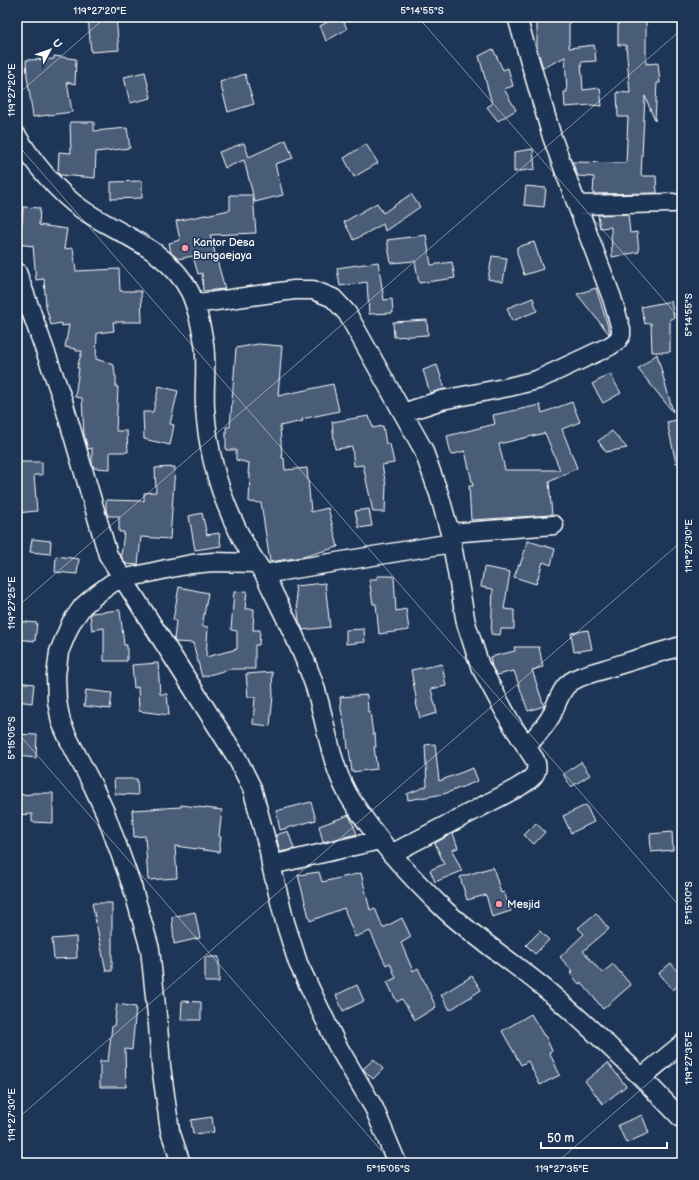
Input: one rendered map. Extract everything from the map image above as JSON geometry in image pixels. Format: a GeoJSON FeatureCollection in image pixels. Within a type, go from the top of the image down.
{"type":"FeatureCollection","features":[{"type":"Feature","properties":{"kind":"street"},"geometry":{"type":"LineString","coordinates":[[403,413],[442,400],[537,380],[610,346],[617,341],[621,335],[621,328],[612,298],[552,137],[517,17]]}},
{"type":"Feature","properties":{"kind":"street"},"geometry":{"type":"LineString","coordinates":[[17,136],[28,154],[43,172],[73,203],[98,219],[152,249],[166,262],[185,284],[195,304],[205,354],[205,407],[208,442],[215,474],[230,514],[260,568],[300,650],[315,687],[336,768],[343,786],[352,802],[386,847],[447,911],[548,991],[587,1025],[642,1077],[682,1119]]}},
{"type":"Feature","properties":{"kind":"street"},"geometry":{"type":"LineString","coordinates":[[577,205],[674,204]]}},
{"type":"Feature","properties":{"kind":"street"},"geometry":{"type":"LineString","coordinates":[[17,272],[63,401],[108,555],[237,758],[252,788],[285,922],[298,963],[337,1045],[374,1108],[398,1163]]}},
{"type":"Feature","properties":{"kind":"street"},"geometry":{"type":"LineString","coordinates":[[195,304],[294,290],[313,290],[333,298],[347,313],[422,449],[439,494],[451,538],[466,623],[480,666],[511,723],[537,766],[536,772],[525,782],[386,847],[271,865]]}},
{"type":"Feature","properties":{"kind":"street"},"geometry":{"type":"LineString","coordinates":[[181,1163],[170,1132],[161,1066],[150,949],[132,886],[105,812],[61,722],[57,701],[56,676],[59,652],[71,622],[83,606],[112,583],[122,579],[171,568],[213,562],[260,568],[451,538],[554,525]]}},
{"type":"Feature","properties":{"kind":"street"},"geometry":{"type":"LineString","coordinates":[[526,746],[551,716],[558,699],[570,682],[582,676],[682,646]]}},
{"type":"Feature","properties":{"kind":"street"},"geometry":{"type":"LineString","coordinates":[[642,1077],[682,1044]]}},
{"type":"Feature","properties":{"kind":"building"},"geometry":{"type":"Polygon","coordinates":[[[88,17],[116,17],[119,50],[91,52],[88,17]]]}},
{"type":"Feature","properties":{"kind":"building"},"geometry":{"type":"Polygon","coordinates":[[[337,17],[342,17],[347,29],[326,41],[320,26],[337,17]]]}},
{"type":"Feature","properties":{"kind":"building"},"geometry":{"type":"Polygon","coordinates":[[[537,17],[569,17],[569,48],[594,45],[596,61],[581,62],[583,90],[600,88],[602,106],[591,105],[565,107],[564,92],[567,92],[565,57],[543,68],[537,49],[537,17]]]}},
{"type":"Feature","properties":{"kind":"building"},"geometry":{"type":"Polygon","coordinates":[[[618,17],[646,17],[646,64],[658,63],[660,83],[657,83],[655,121],[645,96],[641,176],[656,176],[657,193],[593,194],[594,177],[578,176],[572,162],[626,163],[628,117],[618,117],[617,92],[630,93],[626,45],[618,45],[618,17]]]}},
{"type":"Feature","properties":{"kind":"building"},"geometry":{"type":"Polygon","coordinates":[[[493,49],[503,70],[508,68],[513,86],[504,89],[516,110],[498,121],[487,107],[492,104],[479,56],[493,49]]]}},
{"type":"Feature","properties":{"kind":"building"},"geometry":{"type":"Polygon","coordinates":[[[54,56],[76,59],[75,84],[67,82],[72,112],[33,117],[26,60],[54,59],[54,56]]]}},
{"type":"Feature","properties":{"kind":"building"},"geometry":{"type":"Polygon","coordinates":[[[145,72],[151,98],[130,103],[124,77],[145,72]]]}},
{"type":"Feature","properties":{"kind":"building"},"geometry":{"type":"Polygon","coordinates":[[[245,74],[254,104],[228,112],[220,82],[245,74]]]}},
{"type":"Feature","properties":{"kind":"building"},"geometry":{"type":"Polygon","coordinates":[[[70,122],[94,122],[94,131],[127,128],[130,148],[96,152],[95,178],[60,175],[58,173],[59,152],[71,153],[70,122]]]}},
{"type":"Feature","properties":{"kind":"building"},"geometry":{"type":"Polygon","coordinates":[[[286,140],[293,158],[275,164],[283,195],[255,202],[253,196],[256,233],[210,235],[225,289],[203,291],[202,273],[198,274],[193,256],[178,259],[171,253],[169,243],[180,240],[176,221],[230,210],[230,195],[253,195],[244,160],[225,168],[219,152],[244,143],[249,157],[286,140]]]}},
{"type":"Feature","properties":{"kind":"building"},"geometry":{"type":"Polygon","coordinates":[[[366,144],[378,163],[354,177],[344,158],[366,144]]]}},
{"type":"Feature","properties":{"kind":"building"},"geometry":{"type":"Polygon","coordinates":[[[533,149],[535,169],[514,172],[514,152],[533,149]]]}},
{"type":"Feature","properties":{"kind":"building"},"geometry":{"type":"Polygon","coordinates":[[[142,181],[142,198],[111,199],[111,182],[142,181]]]}},
{"type":"Feature","properties":{"kind":"building"},"geometry":{"type":"Polygon","coordinates":[[[526,186],[546,188],[544,207],[524,205],[526,186]]]}},
{"type":"Feature","properties":{"kind":"building"},"geometry":{"type":"Polygon","coordinates":[[[411,194],[420,207],[385,231],[383,224],[354,240],[344,222],[377,203],[383,213],[411,194]]]}},
{"type":"Feature","properties":{"kind":"building"},"geometry":{"type":"Polygon","coordinates":[[[23,207],[40,208],[39,225],[67,229],[64,249],[73,248],[76,271],[119,269],[120,291],[141,291],[142,322],[113,322],[114,331],[97,333],[96,359],[114,365],[116,387],[118,387],[116,431],[127,431],[128,452],[110,452],[110,469],[94,468],[92,463],[92,448],[88,449],[84,435],[82,398],[75,397],[79,368],[77,368],[82,351],[76,351],[76,349],[65,347],[69,325],[62,326],[61,323],[51,325],[46,307],[44,279],[36,280],[33,246],[17,244],[18,222],[22,223],[23,207]]]}},
{"type":"Feature","properties":{"kind":"building"},"geometry":{"type":"Polygon","coordinates":[[[628,214],[630,233],[637,232],[639,252],[612,257],[611,227],[600,228],[598,215],[628,214]]]}},
{"type":"Feature","properties":{"kind":"building"},"geometry":{"type":"Polygon","coordinates":[[[426,235],[431,265],[452,262],[455,278],[419,283],[415,261],[391,263],[387,240],[426,235]]]}},
{"type":"Feature","properties":{"kind":"building"},"geometry":{"type":"Polygon","coordinates":[[[534,242],[543,269],[524,275],[517,253],[517,247],[534,242]]]}},
{"type":"Feature","properties":{"kind":"building"},"geometry":{"type":"Polygon","coordinates":[[[492,256],[507,258],[503,282],[488,279],[492,256]]]}},
{"type":"Feature","properties":{"kind":"building"},"geometry":{"type":"Polygon","coordinates":[[[378,262],[384,300],[392,299],[393,313],[369,314],[367,282],[340,286],[337,268],[378,262]]]}},
{"type":"Feature","properties":{"kind":"building"},"geometry":{"type":"Polygon","coordinates":[[[596,288],[610,333],[609,334],[577,294],[596,288]]]}},
{"type":"Feature","properties":{"kind":"building"},"geometry":{"type":"Polygon","coordinates":[[[533,298],[537,311],[512,321],[507,308],[533,298]]]}},
{"type":"Feature","properties":{"kind":"building"},"geometry":{"type":"Polygon","coordinates":[[[671,301],[674,318],[670,319],[670,352],[652,352],[651,323],[645,324],[641,307],[671,301]]]}},
{"type":"Feature","properties":{"kind":"building"},"geometry":{"type":"Polygon","coordinates":[[[427,320],[428,335],[394,337],[393,322],[427,320]]]}},
{"type":"Feature","properties":{"kind":"building"},"geometry":{"type":"Polygon","coordinates":[[[258,344],[282,346],[278,396],[333,384],[339,411],[302,419],[303,421],[280,426],[282,458],[284,458],[285,470],[307,468],[311,512],[328,508],[338,547],[302,557],[270,562],[261,503],[249,502],[249,463],[236,460],[236,450],[226,450],[226,427],[230,427],[236,348],[258,344]]]}},
{"type":"Feature","properties":{"kind":"building"},"geometry":{"type":"Polygon","coordinates":[[[657,354],[663,376],[673,412],[638,369],[657,354]]]}},
{"type":"Feature","properties":{"kind":"building"},"geometry":{"type":"Polygon","coordinates":[[[437,365],[445,389],[430,393],[423,370],[437,365]]]}},
{"type":"Feature","properties":{"kind":"building"},"geometry":{"type":"Polygon","coordinates":[[[610,374],[621,393],[603,403],[592,384],[610,374]]]}},
{"type":"Feature","properties":{"kind":"building"},"geometry":{"type":"Polygon","coordinates":[[[159,386],[178,391],[170,424],[174,425],[170,445],[144,439],[143,412],[153,412],[159,386]]]}},
{"type":"Feature","properties":{"kind":"building"},"geometry":{"type":"Polygon","coordinates":[[[572,402],[580,422],[562,429],[577,468],[549,482],[552,515],[471,520],[469,486],[473,486],[465,451],[451,455],[447,436],[495,424],[493,415],[540,405],[542,413],[572,402]],[[545,433],[499,444],[505,470],[560,470],[545,433]]]}},
{"type":"Feature","properties":{"kind":"building"},"geometry":{"type":"Polygon","coordinates":[[[369,416],[373,428],[383,426],[386,444],[390,444],[394,463],[382,465],[386,485],[385,512],[373,512],[363,465],[354,466],[352,447],[335,449],[332,422],[369,416]]]}},
{"type":"Feature","properties":{"kind":"building"},"geometry":{"type":"Polygon","coordinates":[[[682,419],[682,462],[676,463],[667,422],[682,419]]]}},
{"type":"Feature","properties":{"kind":"building"},"geometry":{"type":"Polygon","coordinates":[[[612,431],[627,448],[606,452],[598,441],[612,431]]]}},
{"type":"Feature","properties":{"kind":"building"},"geometry":{"type":"Polygon","coordinates":[[[17,462],[42,462],[42,475],[34,475],[37,511],[17,513],[17,462]]]}},
{"type":"Feature","properties":{"kind":"building"},"geometry":{"type":"Polygon","coordinates":[[[175,467],[170,539],[141,537],[138,565],[126,564],[121,556],[124,532],[119,532],[119,516],[108,516],[106,510],[106,500],[144,501],[144,493],[156,492],[155,468],[175,467]]]}},
{"type":"Feature","properties":{"kind":"building"},"geometry":{"type":"Polygon","coordinates":[[[369,509],[372,526],[359,528],[355,511],[369,509]]]}},
{"type":"Feature","properties":{"kind":"building"},"geometry":{"type":"Polygon","coordinates":[[[202,513],[207,535],[219,533],[221,546],[195,550],[189,516],[202,513]]]}},
{"type":"Feature","properties":{"kind":"building"},"geometry":{"type":"Polygon","coordinates":[[[32,539],[51,541],[50,554],[30,552],[32,539]]]}},
{"type":"Feature","properties":{"kind":"building"},"geometry":{"type":"Polygon","coordinates":[[[528,541],[555,549],[551,565],[543,562],[536,584],[514,577],[519,564],[520,565],[528,541]]]}},
{"type":"Feature","properties":{"kind":"building"},"geometry":{"type":"Polygon","coordinates":[[[56,556],[79,559],[77,574],[55,572],[56,556]]]}},
{"type":"Feature","properties":{"kind":"building"},"geometry":{"type":"Polygon","coordinates":[[[484,567],[510,572],[504,609],[514,610],[514,629],[501,629],[500,635],[491,634],[493,589],[481,587],[484,567]]]}},
{"type":"Feature","properties":{"kind":"building"},"geometry":{"type":"Polygon","coordinates":[[[377,576],[394,576],[396,611],[406,609],[409,630],[379,634],[376,604],[373,604],[369,579],[377,579],[377,576]]]}},
{"type":"Feature","properties":{"kind":"building"},"geometry":{"type":"Polygon","coordinates":[[[325,583],[330,627],[303,630],[299,621],[295,586],[325,583]]]}},
{"type":"Feature","properties":{"kind":"building"},"geometry":{"type":"Polygon","coordinates":[[[179,587],[208,593],[202,626],[208,627],[206,657],[237,649],[237,631],[231,630],[234,592],[247,591],[245,609],[254,609],[253,630],[260,630],[259,645],[255,645],[255,669],[230,669],[202,677],[193,643],[175,642],[174,640],[176,620],[173,620],[179,587]]]}},
{"type":"Feature","properties":{"kind":"building"},"geometry":{"type":"Polygon","coordinates":[[[120,610],[124,645],[127,645],[127,661],[104,661],[104,628],[92,630],[90,615],[91,613],[120,610]]]}},
{"type":"Feature","properties":{"kind":"building"},"geometry":{"type":"Polygon","coordinates":[[[17,621],[37,623],[35,641],[17,639],[17,621]]]}},
{"type":"Feature","properties":{"kind":"building"},"geometry":{"type":"Polygon","coordinates":[[[364,629],[365,642],[346,644],[346,630],[364,629]]]}},
{"type":"Feature","properties":{"kind":"building"},"geometry":{"type":"Polygon","coordinates":[[[588,630],[592,649],[574,652],[571,633],[588,630]]]}},
{"type":"Feature","properties":{"kind":"building"},"geometry":{"type":"Polygon","coordinates":[[[514,647],[539,647],[543,667],[532,670],[544,706],[528,711],[514,671],[497,675],[492,667],[490,657],[515,651],[514,647]]]}},
{"type":"Feature","properties":{"kind":"building"},"geometry":{"type":"Polygon","coordinates":[[[158,663],[160,694],[167,694],[169,715],[139,711],[138,687],[134,688],[132,665],[158,663]]]}},
{"type":"Feature","properties":{"kind":"building"},"geometry":{"type":"Polygon","coordinates":[[[442,664],[446,686],[431,689],[437,713],[420,718],[411,670],[442,664]]]}},
{"type":"Feature","properties":{"kind":"building"},"geometry":{"type":"Polygon","coordinates":[[[272,672],[273,696],[270,726],[253,724],[255,697],[248,697],[246,674],[272,672]]]}},
{"type":"Feature","properties":{"kind":"building"},"geometry":{"type":"Polygon","coordinates":[[[17,682],[34,684],[32,703],[17,701],[17,682]]]}},
{"type":"Feature","properties":{"kind":"building"},"geometry":{"type":"Polygon","coordinates":[[[86,690],[112,693],[110,709],[84,706],[86,690]]]}},
{"type":"Feature","properties":{"kind":"building"},"geometry":{"type":"Polygon","coordinates":[[[367,695],[368,712],[370,712],[373,734],[375,734],[376,747],[374,747],[377,769],[352,772],[340,697],[367,695]]]}},
{"type":"Feature","properties":{"kind":"building"},"geometry":{"type":"Polygon","coordinates":[[[17,734],[37,735],[36,758],[17,756],[17,734]]]}},
{"type":"Feature","properties":{"kind":"building"},"geometry":{"type":"Polygon","coordinates":[[[435,744],[439,781],[473,768],[478,781],[444,794],[408,800],[407,794],[427,786],[425,745],[435,744]]]}},
{"type":"Feature","properties":{"kind":"building"},"geometry":{"type":"Polygon","coordinates":[[[581,762],[590,775],[571,787],[563,774],[581,762]]]}},
{"type":"Feature","properties":{"kind":"building"},"geometry":{"type":"Polygon","coordinates":[[[114,779],[137,779],[138,795],[115,794],[114,779]]]}},
{"type":"Feature","properties":{"kind":"building"},"geometry":{"type":"Polygon","coordinates":[[[53,793],[53,823],[32,822],[32,814],[17,815],[17,795],[53,793]]]}},
{"type":"Feature","properties":{"kind":"building"},"geometry":{"type":"Polygon","coordinates":[[[311,802],[316,820],[280,830],[276,811],[311,802]]]}},
{"type":"Feature","properties":{"kind":"building"},"geometry":{"type":"Polygon","coordinates":[[[181,805],[222,810],[219,852],[175,846],[177,878],[148,880],[145,836],[134,837],[132,810],[181,807],[181,805]]]}},
{"type":"Feature","properties":{"kind":"building"},"geometry":{"type":"Polygon","coordinates":[[[586,805],[594,822],[571,833],[563,816],[586,805]]]}},
{"type":"Feature","properties":{"kind":"building"},"geometry":{"type":"Polygon","coordinates":[[[349,815],[357,834],[323,842],[319,826],[349,815]]]}},
{"type":"Feature","properties":{"kind":"building"},"geometry":{"type":"Polygon","coordinates":[[[536,823],[545,832],[534,844],[524,835],[536,823]]]}},
{"type":"Feature","properties":{"kind":"building"},"geometry":{"type":"Polygon","coordinates":[[[288,831],[294,849],[280,852],[276,835],[288,831]]]}},
{"type":"Feature","properties":{"kind":"building"},"geometry":{"type":"Polygon","coordinates":[[[672,832],[673,850],[651,852],[650,834],[672,832]]]}},
{"type":"Feature","properties":{"kind":"building"},"geometry":{"type":"Polygon","coordinates":[[[453,833],[458,848],[452,850],[462,871],[435,882],[430,870],[444,864],[435,843],[453,833]]]}},
{"type":"Feature","properties":{"kind":"building"},"geometry":{"type":"Polygon","coordinates":[[[493,867],[501,893],[504,892],[511,911],[492,917],[486,895],[467,900],[460,877],[493,867]]]}},
{"type":"Feature","properties":{"kind":"building"},"geometry":{"type":"Polygon","coordinates":[[[319,872],[322,882],[361,873],[370,910],[375,908],[383,928],[402,918],[411,937],[401,943],[413,971],[418,968],[436,1007],[415,1020],[402,999],[397,1002],[387,982],[396,978],[390,963],[386,965],[370,931],[355,937],[344,908],[310,921],[298,875],[319,872]]]}},
{"type":"Feature","properties":{"kind":"building"},"geometry":{"type":"Polygon","coordinates":[[[92,903],[112,903],[112,971],[106,971],[92,903]]]}},
{"type":"Feature","properties":{"kind":"building"},"geometry":{"type":"Polygon","coordinates":[[[195,912],[200,938],[174,944],[172,917],[195,912]]]}},
{"type":"Feature","properties":{"kind":"building"},"geometry":{"type":"Polygon","coordinates":[[[596,913],[609,929],[583,951],[602,973],[613,964],[631,985],[603,1009],[581,982],[579,984],[570,973],[572,971],[560,957],[584,934],[578,928],[596,913]]]}},
{"type":"Feature","properties":{"kind":"building"},"geometry":{"type":"Polygon","coordinates":[[[540,931],[549,940],[535,954],[526,945],[540,931]]]}},
{"type":"Feature","properties":{"kind":"building"},"geometry":{"type":"Polygon","coordinates":[[[76,937],[77,958],[54,959],[52,939],[76,937]]]}},
{"type":"Feature","properties":{"kind":"building"},"geometry":{"type":"Polygon","coordinates":[[[205,957],[219,957],[219,982],[205,982],[205,957]]]}},
{"type":"Feature","properties":{"kind":"building"},"geometry":{"type":"Polygon","coordinates":[[[671,963],[682,977],[682,982],[673,990],[659,973],[671,963]]]}},
{"type":"Feature","properties":{"kind":"building"},"geometry":{"type":"Polygon","coordinates":[[[472,976],[481,990],[450,1010],[441,995],[472,976]]]}},
{"type":"Feature","properties":{"kind":"building"},"geometry":{"type":"Polygon","coordinates":[[[357,985],[364,1001],[343,1011],[336,995],[357,985]]]}},
{"type":"Feature","properties":{"kind":"building"},"geometry":{"type":"Polygon","coordinates":[[[182,1001],[201,1002],[201,1020],[181,1020],[182,1001]]]}},
{"type":"Feature","properties":{"kind":"building"},"geometry":{"type":"Polygon","coordinates":[[[117,1004],[136,1007],[132,1050],[125,1049],[126,1087],[100,1087],[100,1061],[108,1061],[112,1026],[114,1026],[117,1004]]]}},
{"type":"Feature","properties":{"kind":"building"},"geometry":{"type":"Polygon","coordinates":[[[531,1014],[544,1036],[545,1035],[552,1051],[549,1052],[560,1075],[540,1085],[528,1061],[521,1065],[502,1031],[531,1014]]]}},
{"type":"Feature","properties":{"kind":"building"},"geometry":{"type":"Polygon","coordinates":[[[374,1059],[383,1069],[373,1079],[363,1069],[374,1059]]]}},
{"type":"Feature","properties":{"kind":"building"},"geometry":{"type":"Polygon","coordinates":[[[608,1063],[626,1086],[603,1104],[585,1081],[608,1063]]]}},
{"type":"Feature","properties":{"kind":"building"},"geometry":{"type":"Polygon","coordinates":[[[642,1115],[649,1133],[626,1143],[618,1125],[642,1115]]]}},
{"type":"Feature","properties":{"kind":"building"},"geometry":{"type":"Polygon","coordinates":[[[212,1117],[214,1132],[193,1134],[191,1120],[212,1117]]]}},
{"type":"Feature","properties":{"kind":"place","name":"Kantor Desa Bungaejaya"},"geometry":{"type":"Point","coordinates":[185,248]}},
{"type":"Feature","properties":{"kind":"place","name":"Mesjid"},"geometry":{"type":"Point","coordinates":[499,904]}}]}
